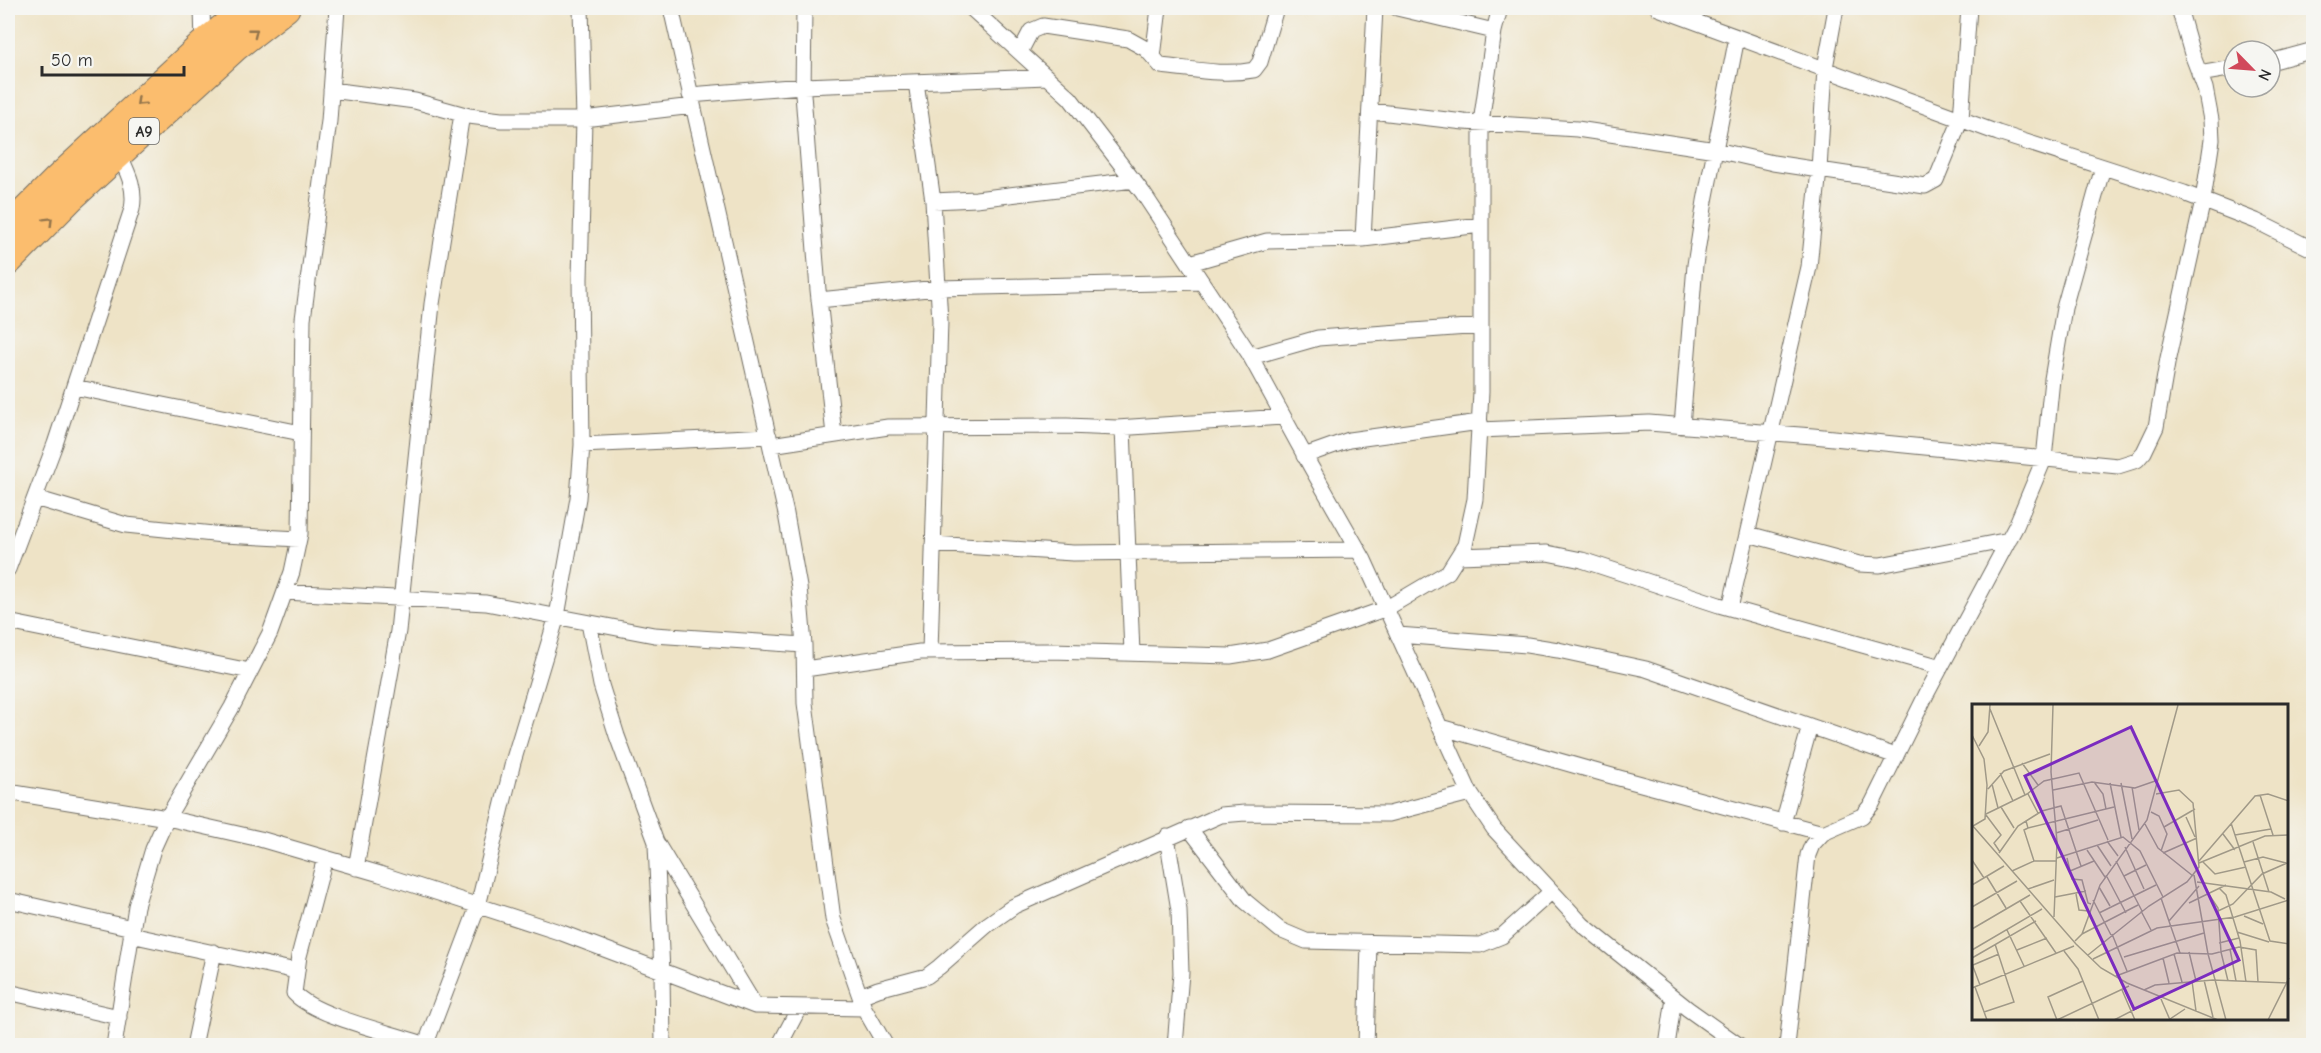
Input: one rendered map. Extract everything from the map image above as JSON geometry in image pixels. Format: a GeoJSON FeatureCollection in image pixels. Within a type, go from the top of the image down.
{"type":"FeatureCollection","features":[{"type":"Feature","properties":{"kind":"highway","name":"A9"},"geometry":{"type":"LineString","coordinates":[[8,228],[55,181],[203,44],[246,8]]}},
{"type":"Feature","properties":{"kind":"highway","name":"A9"},"geometry":{"type":"LineString","coordinates":[[8,262],[119,154],[236,46],[286,8]]}},
{"type":"Feature","properties":{"kind":"street"},"geometry":{"type":"LineString","coordinates":[[202,8],[203,44]]}},
{"type":"Feature","properties":{"kind":"street"},"geometry":{"type":"LineString","coordinates":[[114,1046],[136,906],[153,849],[167,818],[232,707],[270,633],[292,572],[299,539],[303,319],[331,90],[336,8]]}},
{"type":"Feature","properties":{"kind":"street"},"geometry":{"type":"LineString","coordinates":[[325,858],[296,971],[294,993],[300,1000],[342,1018],[426,1045],[478,906],[505,789],[558,616],[579,498],[582,445],[580,279],[584,119],[581,8]]}},
{"type":"Feature","properties":{"kind":"street"},"geometry":{"type":"LineString","coordinates":[[671,8],[725,253],[770,441],[799,587],[804,645],[805,703],[833,919],[862,1002],[886,1046]]}},
{"type":"Feature","properties":{"kind":"street"},"geometry":{"type":"LineString","coordinates":[[804,8],[803,86],[819,300],[834,435]]}},
{"type":"Feature","properties":{"kind":"street"},"geometry":{"type":"LineString","coordinates":[[970,8],[1070,98],[1134,180],[1251,357],[1358,550],[1387,608],[1470,793],[1494,829],[1583,925],[1674,998],[1740,1046]]}},
{"type":"Feature","properties":{"kind":"street"},"geometry":{"type":"LineString","coordinates":[[1153,57],[1160,8]]}},
{"type":"Feature","properties":{"kind":"street"},"geometry":{"type":"LineString","coordinates":[[1020,52],[1031,31],[1043,26],[1128,39],[1146,49],[1161,66],[1227,74],[1254,70],[1260,62],[1276,8]]}},
{"type":"Feature","properties":{"kind":"street"},"geometry":{"type":"LineString","coordinates":[[1363,239],[1375,8]]}},
{"type":"Feature","properties":{"kind":"street"},"geometry":{"type":"LineString","coordinates":[[1397,8],[1494,31]]}},
{"type":"Feature","properties":{"kind":"street"},"geometry":{"type":"LineString","coordinates":[[805,669],[930,652],[1051,651],[1230,656],[1268,650],[1387,608],[1449,572],[1465,545],[1475,499],[1480,426],[1481,123],[1494,31],[1500,8]]}},
{"type":"Feature","properties":{"kind":"street"},"geometry":{"type":"LineString","coordinates":[[1658,8],[1961,119],[2204,200],[2256,221],[2313,250]]}},
{"type":"Feature","properties":{"kind":"street"},"geometry":{"type":"LineString","coordinates":[[1730,608],[1809,267],[1819,170],[1825,68],[1836,8]]}},
{"type":"Feature","properties":{"kind":"street"},"geometry":{"type":"LineString","coordinates":[[1371,111],[1481,123],[1577,129],[1716,150],[1773,163],[1925,186],[1936,180],[1961,119],[1969,8]]}},
{"type":"Feature","properties":{"kind":"street"},"geometry":{"type":"LineString","coordinates":[[1305,456],[1349,440],[1480,426],[1649,423],[2118,466],[2137,460],[2144,452],[2156,427],[2168,358],[2204,200],[2212,140],[2205,88],[2179,8]]}},
{"type":"Feature","properties":{"kind":"street"},"geometry":{"type":"LineString","coordinates":[[1682,426],[1695,265],[1737,37]]}},
{"type":"Feature","properties":{"kind":"street"},"geometry":{"type":"LineString","coordinates":[[2282,59],[2313,50]]}},
{"type":"Feature","properties":{"kind":"street"},"geometry":{"type":"LineString","coordinates":[[2199,74],[2222,70]]}},
{"type":"Feature","properties":{"kind":"street"},"geometry":{"type":"LineString","coordinates":[[331,90],[415,101],[462,114],[501,120],[584,119],[803,86],[1047,77]]}},
{"type":"Feature","properties":{"kind":"street"},"geometry":{"type":"LineString","coordinates":[[916,82],[933,201],[940,321],[930,652]]}},
{"type":"Feature","properties":{"kind":"street"},"geometry":{"type":"LineString","coordinates":[[356,868],[398,631],[432,304],[462,114]]}},
{"type":"Feature","properties":{"kind":"street"},"geometry":{"type":"LineString","coordinates":[[8,569],[116,264],[134,200],[132,182],[119,154]]}},
{"type":"Feature","properties":{"kind":"street"},"geometry":{"type":"LineString","coordinates":[[1787,1046],[1808,855],[1812,845],[1823,833],[1862,816],[1872,804],[1941,667],[2009,540],[2044,459],[2052,379],[2064,308],[2103,167]]}},
{"type":"Feature","properties":{"kind":"street"},"geometry":{"type":"LineString","coordinates":[[933,201],[976,199],[1134,180]]}},
{"type":"Feature","properties":{"kind":"street"},"geometry":{"type":"LineString","coordinates":[[1190,263],[1267,241],[1363,239],[1481,225]]}},
{"type":"Feature","properties":{"kind":"street"},"geometry":{"type":"LineString","coordinates":[[819,300],[938,288],[1202,282]]}},
{"type":"Feature","properties":{"kind":"street"},"geometry":{"type":"LineString","coordinates":[[1251,357],[1318,338],[1481,326]]}},
{"type":"Feature","properties":{"kind":"street"},"geometry":{"type":"LineString","coordinates":[[74,387],[301,433]]}},
{"type":"Feature","properties":{"kind":"street"},"geometry":{"type":"LineString","coordinates":[[582,445],[770,441],[888,427],[1123,428],[1283,417]]}},
{"type":"Feature","properties":{"kind":"street"},"geometry":{"type":"LineString","coordinates":[[1123,428],[1132,653]]}},
{"type":"Feature","properties":{"kind":"street"},"geometry":{"type":"LineString","coordinates":[[35,498],[126,525],[223,535],[299,539]]}},
{"type":"Feature","properties":{"kind":"street"},"geometry":{"type":"LineString","coordinates":[[1748,534],[1858,564],[1880,565],[2009,540]]}},
{"type":"Feature","properties":{"kind":"street"},"geometry":{"type":"LineString","coordinates":[[933,544],[1073,553],[1358,550]]}},
{"type":"Feature","properties":{"kind":"street"},"geometry":{"type":"LineString","coordinates":[[1458,556],[1547,553],[1582,560],[1730,608],[1941,667]]}},
{"type":"Feature","properties":{"kind":"street"},"geometry":{"type":"LineString","coordinates":[[285,592],[486,603],[654,635],[804,645]]}},
{"type":"Feature","properties":{"kind":"street"},"geometry":{"type":"LineString","coordinates":[[8,622],[250,671]]}},
{"type":"Feature","properties":{"kind":"street"},"geometry":{"type":"LineString","coordinates":[[589,622],[601,685],[656,842],[755,1006]]}},
{"type":"Feature","properties":{"kind":"street"},"geometry":{"type":"LineString","coordinates":[[1398,635],[1527,645],[1646,669],[1896,756]]}},
{"type":"Feature","properties":{"kind":"street"},"geometry":{"type":"LineString","coordinates":[[1783,823],[1810,726]]}},
{"type":"Feature","properties":{"kind":"street"},"geometry":{"type":"LineString","coordinates":[[1440,727],[1823,833]]}},
{"type":"Feature","properties":{"kind":"street"},"geometry":{"type":"LineString","coordinates":[[8,792],[167,818],[260,840],[325,858],[562,933],[755,1006],[799,1008],[862,1002],[878,989],[927,976],[987,925],[1014,906],[1221,815],[1245,813],[1389,814],[1470,793]]}},
{"type":"Feature","properties":{"kind":"street"},"geometry":{"type":"LineString","coordinates":[[1189,828],[1245,902],[1280,930],[1306,941],[1480,945],[1502,936],[1551,892]]}},
{"type":"Feature","properties":{"kind":"street"},"geometry":{"type":"LineString","coordinates":[[1167,837],[1179,910],[1181,973],[1175,1046]]}},
{"type":"Feature","properties":{"kind":"street"},"geometry":{"type":"LineString","coordinates":[[656,842],[663,1046]]}},
{"type":"Feature","properties":{"kind":"street"},"geometry":{"type":"LineString","coordinates":[[8,900],[296,971]]}},
{"type":"Feature","properties":{"kind":"street"},"geometry":{"type":"LineString","coordinates":[[1366,1046],[1369,944]]}},
{"type":"Feature","properties":{"kind":"street"},"geometry":{"type":"LineString","coordinates":[[194,1046],[214,952]]}},
{"type":"Feature","properties":{"kind":"street"},"geometry":{"type":"LineString","coordinates":[[8,992],[119,1017]]}},
{"type":"Feature","properties":{"kind":"street"},"geometry":{"type":"LineString","coordinates":[[1666,1046],[1674,998]]}},
{"type":"Feature","properties":{"kind":"street"},"geometry":{"type":"LineString","coordinates":[[779,1046],[799,1008]]}}]}
